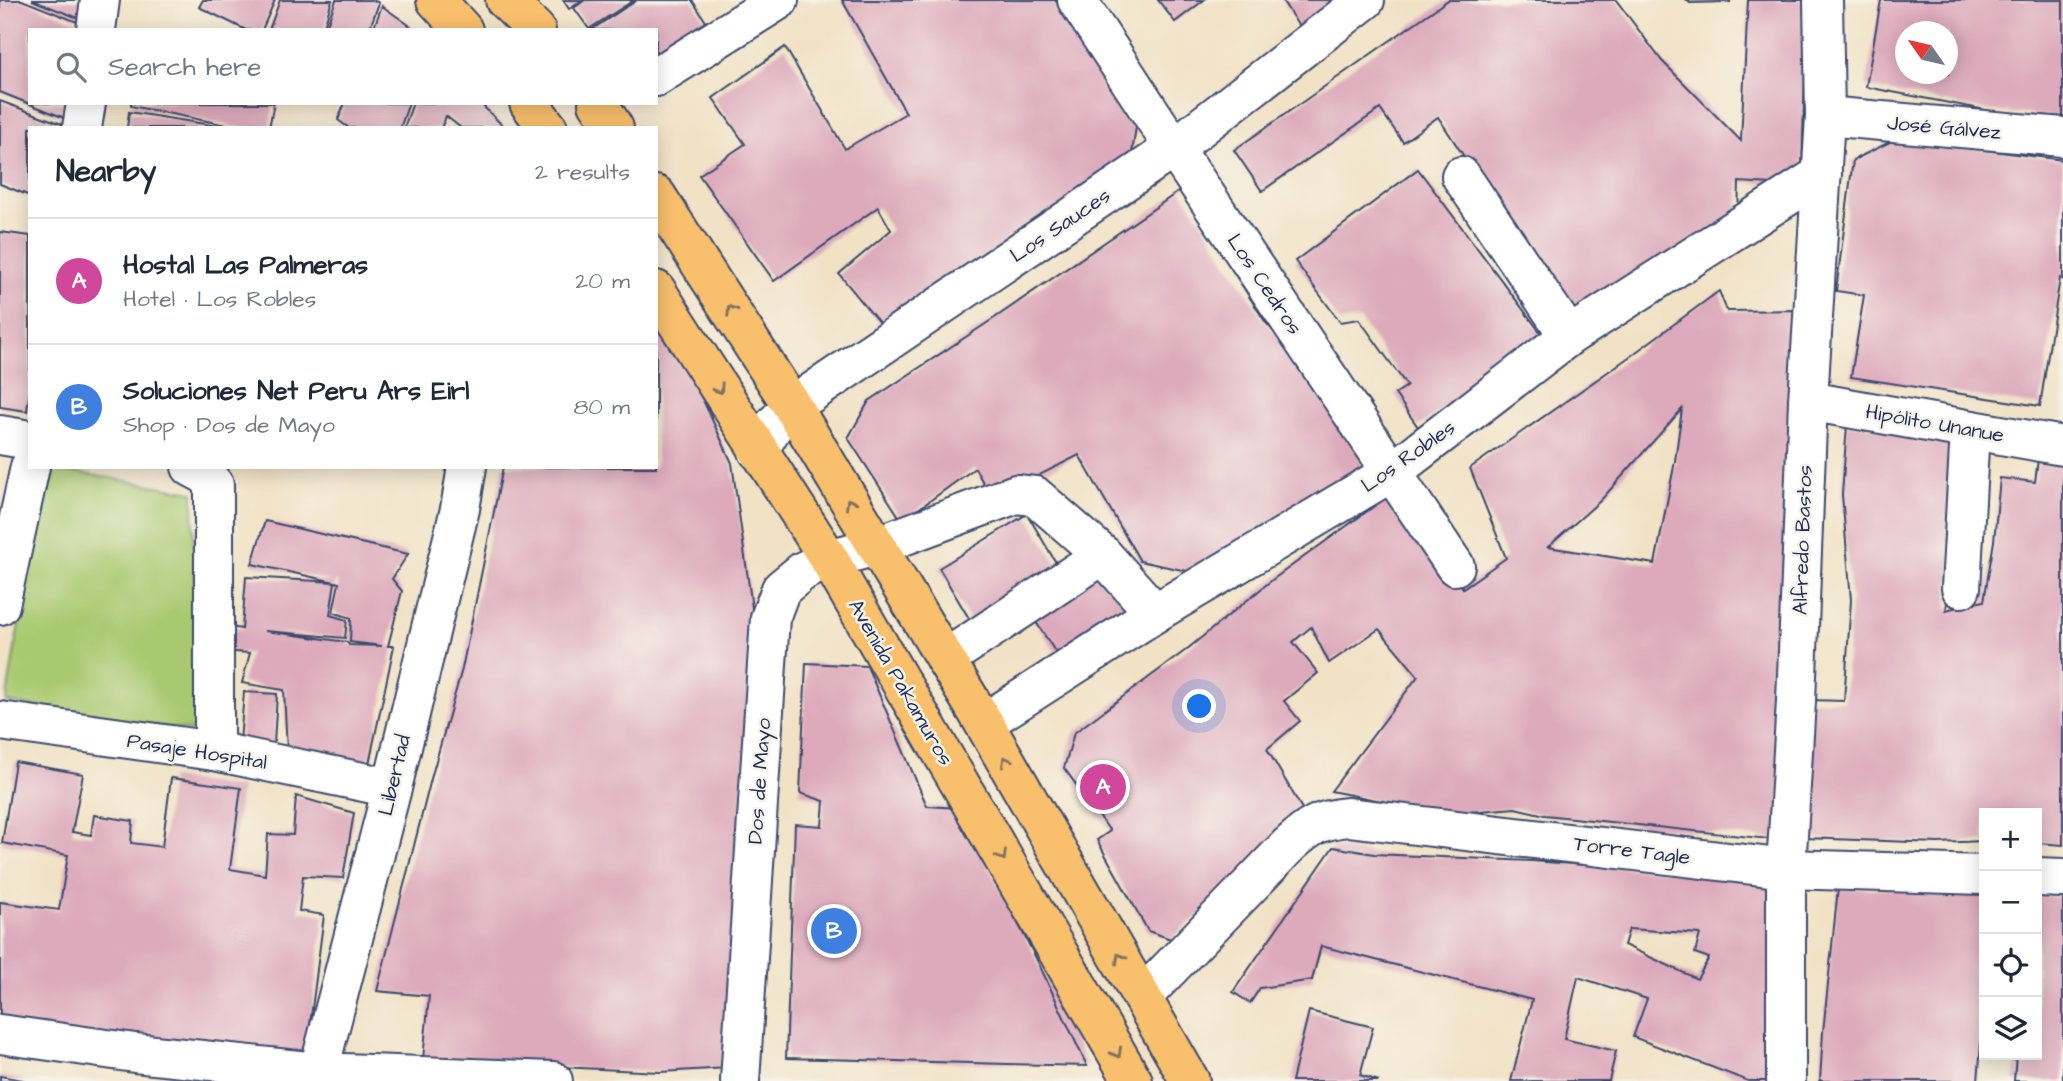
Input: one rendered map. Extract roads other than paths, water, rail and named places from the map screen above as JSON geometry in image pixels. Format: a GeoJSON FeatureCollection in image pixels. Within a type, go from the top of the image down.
{"type":"FeatureCollection","features":[{"type":"Feature","properties":{"kind":"highway"},"geometry":{"type":"LineString","coordinates":[[436,0],[461,28]]}},
{"type":"Feature","properties":{"kind":"highway"},"geometry":{"type":"LineString","coordinates":[[505,0],[534,28]]}},
{"type":"Feature","properties":{"kind":"highway"},"geometry":{"type":"LineString","coordinates":[[658,198],[792,405],[984,723],[1190,1081]]}},
{"type":"Feature","properties":{"kind":"highway","name":"Avenida Pakamuros"},"geometry":{"type":"LineString","coordinates":[[658,293],[829,559],[1133,1081]]}},
{"type":"Feature","properties":{"kind":"street"},"geometry":{"type":"LineString","coordinates":[[96,28],[100,0]]}},
{"type":"Feature","properties":{"kind":"street"},"geometry":{"type":"LineString","coordinates":[[658,76],[779,0]]}},
{"type":"Feature","properties":{"kind":"street","name":"Los Cedros"},"geometry":{"type":"LineString","coordinates":[[1077,0],[1455,566]]}},
{"type":"Feature","properties":{"kind":"street","name":"Los Sauces"},"geometry":{"type":"LineString","coordinates":[[758,451],[774,425],[792,405],[1174,148],[1365,0]]}},
{"type":"Feature","properties":{"kind":"street","name":"Alfredo Bastos"},"geometry":{"type":"LineString","coordinates":[[1786,1081],[1786,869],[1796,701],[1808,401],[1825,116],[1824,0]]}},
{"type":"Feature","properties":{"kind":"street"},"geometry":{"type":"LineString","coordinates":[[82,126],[86,105]]}},
{"type":"Feature","properties":{"kind":"street","name":"José Gálvez"},"geometry":{"type":"LineString","coordinates":[[1825,116],[2063,137]]}},
{"type":"Feature","properties":{"kind":"street","name":"Los Robles"},"geometry":{"type":"LineString","coordinates":[[984,723],[1154,612],[1392,472],[1569,336],[1822,174]]}},
{"type":"Feature","properties":{"kind":"street"},"geometry":{"type":"LineString","coordinates":[[1461,176],[1569,336]]}},
{"type":"Feature","properties":{"kind":"street","name":"Hipólito Unanue"},"geometry":{"type":"LineString","coordinates":[[1808,401],[2063,446]]}},
{"type":"Feature","properties":{"kind":"street"},"geometry":{"type":"LineString","coordinates":[[1961,588],[1970,430]]}},
{"type":"Feature","properties":{"kind":"street"},"geometry":{"type":"LineString","coordinates":[[0,435],[28,440]]}},
{"type":"Feature","properties":{"kind":"street"},"geometry":{"type":"LineString","coordinates":[[0,605],[30,469]]}},
{"type":"Feature","properties":{"kind":"street"},"geometry":{"type":"LineString","coordinates":[[195,469],[206,475],[214,485],[214,751]]}},
{"type":"Feature","properties":{"kind":"street","name":"Libertad"},"geometry":{"type":"LineString","coordinates":[[317,1076],[392,788],[460,509],[467,469]]}},
{"type":"Feature","properties":{"kind":"street","name":"Dos de Mayo"},"geometry":{"type":"LineString","coordinates":[[740,1081],[770,618],[781,589],[803,571],[829,559],[876,546],[1016,494],[1035,496],[1103,555],[1154,612]]}},
{"type":"Feature","properties":{"kind":"street"},"geometry":{"type":"LineString","coordinates":[[945,659],[1103,555]]}},
{"type":"Feature","properties":{"kind":"street","name":"Pasaje Hospital"},"geometry":{"type":"LineString","coordinates":[[0,721],[214,751],[392,788]]}},
{"type":"Feature","properties":{"kind":"street","name":"Torre Tagle"},"geometry":{"type":"LineString","coordinates":[[1142,997],[1289,845],[1311,826],[1329,819],[1348,817],[1786,869],[1979,875]]}},
{"type":"Feature","properties":{"kind":"street"},"geometry":{"type":"LineString","coordinates":[[2042,877],[2063,878]]}},
{"type":"Feature","properties":{"kind":"street"},"geometry":{"type":"LineString","coordinates":[[0,1034],[317,1076],[553,1081]]}},
{"type":"Feature","properties":{"kind":"place","name":"Hostal Las Palmeras"},"geometry":{"type":"Point","coordinates":[1103,787]}},
{"type":"Feature","properties":{"kind":"place","name":"Soluciones Net Peru Ars Eirl"},"geometry":{"type":"Point","coordinates":[834,931]}}]}
